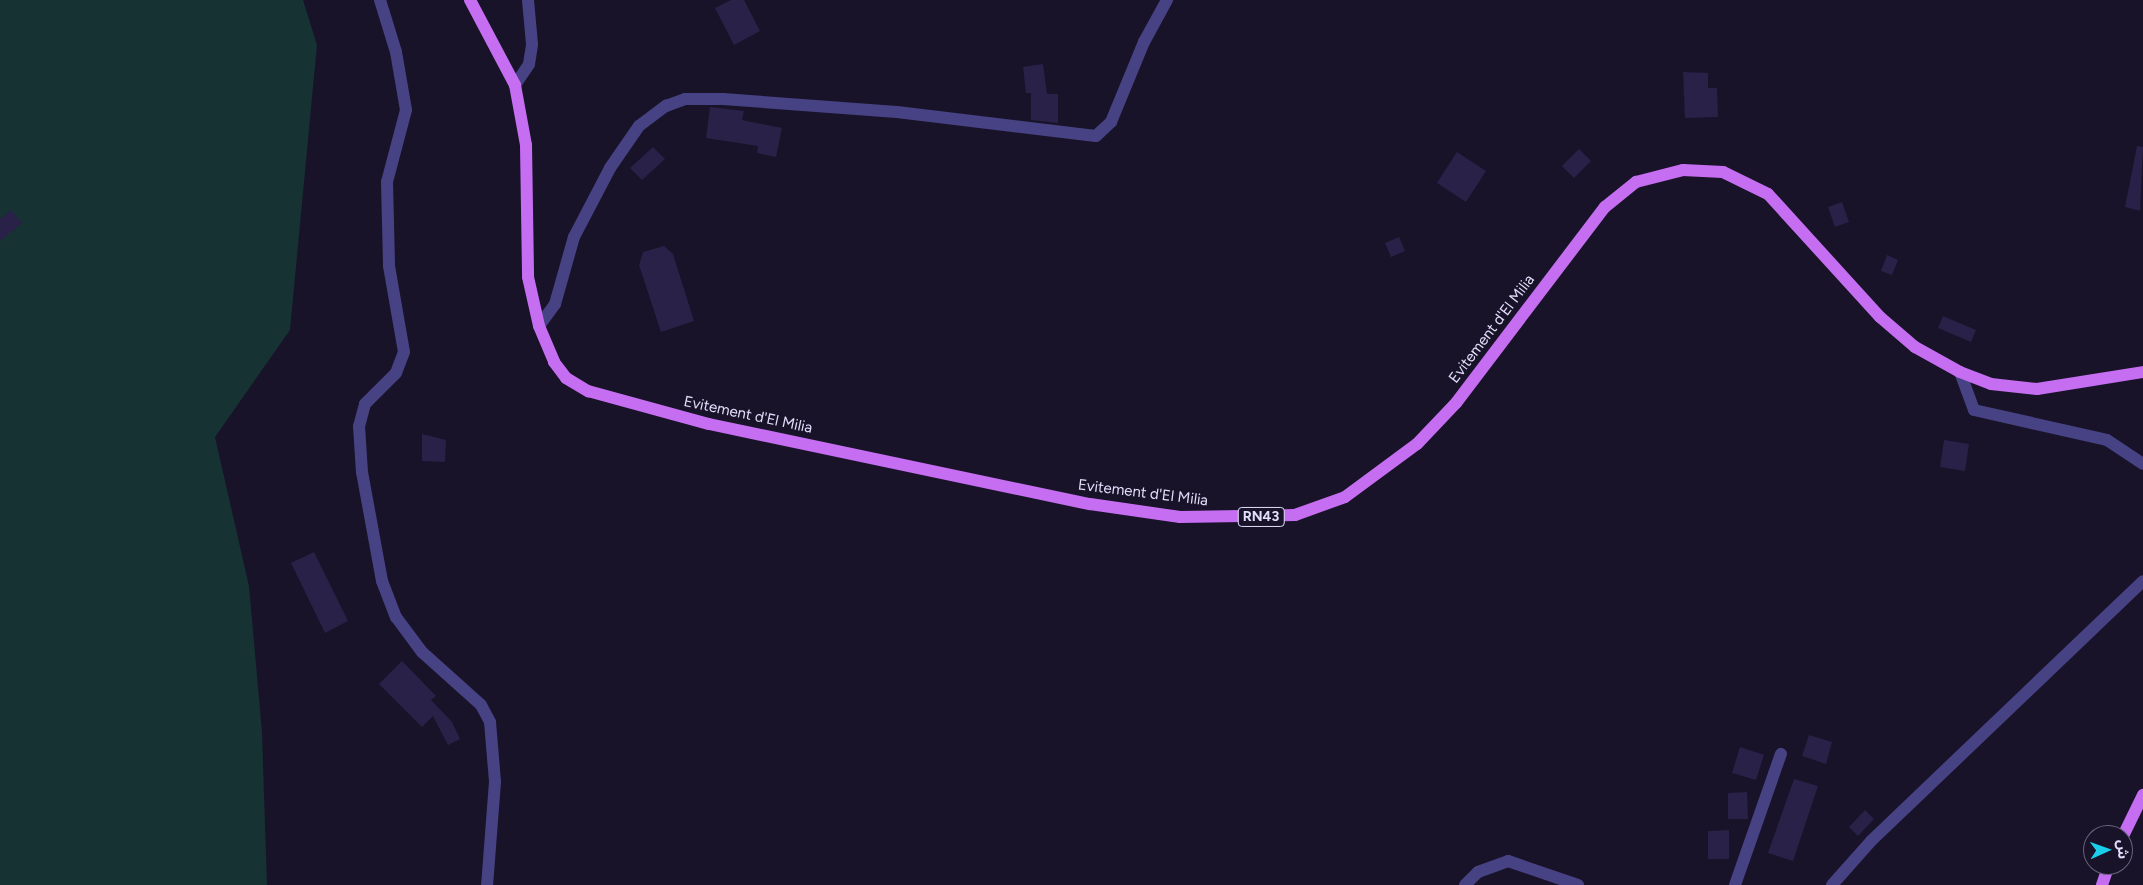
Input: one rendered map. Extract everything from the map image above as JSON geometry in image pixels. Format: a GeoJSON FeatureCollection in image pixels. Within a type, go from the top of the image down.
{"type":"FeatureCollection","features":[{"type":"Feature","properties":{"kind":"main road","name":"Evitement d'El Milia"},"geometry":{"type":"LineString","coordinates":[[470,0],[515,85],[526,145],[528,277],[539,326],[566,378],[612,400],[1090,504],[1180,517],[1295,515],[1345,497],[1417,444],[1456,403],[1622,191],[1662,173],[1710,169],[1740,177],[1768,194],[1880,317],[1915,347],[1960,372],[1991,384],[2037,389],[2143,372]]}},
{"type":"Feature","properties":{"kind":"main road"},"geometry":{"type":"LineString","coordinates":[[2128,825],[2143,795]]}},
{"type":"Feature","properties":{"kind":"street"},"geometry":{"type":"LineString","coordinates":[[380,0],[396,52],[406,110],[387,182],[389,266],[404,352],[396,373],[365,404],[359,426],[362,472],[382,582],[396,617],[422,652],[481,705],[490,722],[495,782],[487,885]]}},
{"type":"Feature","properties":{"kind":"street"},"geometry":{"type":"LineString","coordinates":[[515,85],[529,64],[531,51],[528,0]]}},
{"type":"Feature","properties":{"kind":"street"},"geometry":{"type":"LineString","coordinates":[[539,326],[555,304],[574,237],[610,168],[639,126],[666,106],[685,99],[723,99],[897,112],[1096,136],[1111,122],[1167,0]]}},
{"type":"Feature","properties":{"kind":"street"},"geometry":{"type":"LineString","coordinates":[[1960,372],[1974,410],[2107,440],[2143,464]]}},
{"type":"Feature","properties":{"kind":"street"},"geometry":{"type":"LineString","coordinates":[[1832,885],[1870,841],[2143,581]]}},
{"type":"Feature","properties":{"kind":"street"},"geometry":{"type":"LineString","coordinates":[[1735,885],[1780,754]]}},
{"type":"Feature","properties":{"kind":"street"},"geometry":{"type":"LineString","coordinates":[[1465,885],[1478,872],[1508,861],[1578,885]]}},
{"type":"Feature","properties":{"kind":"green space"},"geometry":{"type":"Polygon","coordinates":[[[0,0],[303,0],[317,45],[290,330],[215,437],[249,586],[262,732],[267,885],[0,885],[0,0]]]}},
{"type":"Feature","properties":{"kind":"building"},"geometry":{"type":"Polygon","coordinates":[[[731,0],[744,0],[760,31],[734,45],[715,8],[731,0]]]}},
{"type":"Feature","properties":{"kind":"building"},"geometry":{"type":"Polygon","coordinates":[[[1043,64],[1047,94],[1058,94],[1058,123],[1031,120],[1031,93],[1026,93],[1023,67],[1043,64]]]}},
{"type":"Feature","properties":{"kind":"building"},"geometry":{"type":"Polygon","coordinates":[[[1683,72],[1708,73],[1708,88],[1717,88],[1718,117],[1685,118],[1683,72]]]}},
{"type":"Feature","properties":{"kind":"building"},"geometry":{"type":"Polygon","coordinates":[[[710,107],[744,111],[742,120],[782,128],[776,157],[757,153],[758,146],[706,138],[710,107]]]}},
{"type":"Feature","properties":{"kind":"building"},"geometry":{"type":"Polygon","coordinates":[[[2137,146],[2143,147],[2140,211],[2125,207],[2137,146]]]}},
{"type":"Feature","properties":{"kind":"building"},"geometry":{"type":"Polygon","coordinates":[[[653,147],[665,159],[642,180],[630,168],[653,147]]]}},
{"type":"Feature","properties":{"kind":"building"},"geometry":{"type":"Polygon","coordinates":[[[1579,149],[1591,161],[1574,178],[1562,166],[1579,149]]]}},
{"type":"Feature","properties":{"kind":"building"},"geometry":{"type":"Polygon","coordinates":[[[1457,152],[1486,171],[1466,202],[1437,183],[1457,152]]]}},
{"type":"Feature","properties":{"kind":"building"},"geometry":{"type":"Polygon","coordinates":[[[1842,202],[1849,222],[1835,227],[1828,207],[1842,202]]]}},
{"type":"Feature","properties":{"kind":"building"},"geometry":{"type":"Polygon","coordinates":[[[11,210],[22,223],[0,241],[0,219],[11,210]]]}},
{"type":"Feature","properties":{"kind":"building"},"geometry":{"type":"Polygon","coordinates":[[[1399,237],[1405,251],[1391,257],[1385,243],[1399,237]]]}},
{"type":"Feature","properties":{"kind":"building"},"geometry":{"type":"Polygon","coordinates":[[[664,246],[673,254],[694,321],[661,332],[639,265],[643,252],[664,246]]]}},
{"type":"Feature","properties":{"kind":"building"},"geometry":{"type":"Polygon","coordinates":[[[1887,255],[1898,260],[1892,275],[1881,271],[1887,255]]]}},
{"type":"Feature","properties":{"kind":"building"},"geometry":{"type":"Polygon","coordinates":[[[1943,316],[1976,330],[1971,342],[1938,328],[1943,316]]]}},
{"type":"Feature","properties":{"kind":"building"},"geometry":{"type":"Polygon","coordinates":[[[422,434],[446,440],[445,462],[422,461],[422,434]]]}},
{"type":"Feature","properties":{"kind":"building"},"geometry":{"type":"Polygon","coordinates":[[[1944,440],[1969,444],[1965,471],[1940,467],[1944,440]]]}},
{"type":"Feature","properties":{"kind":"building"},"geometry":{"type":"Polygon","coordinates":[[[314,552],[348,621],[325,633],[291,563],[314,552]]]}},
{"type":"Feature","properties":{"kind":"building"},"geometry":{"type":"Polygon","coordinates":[[[402,661],[436,696],[431,700],[452,722],[460,739],[448,745],[433,716],[422,727],[379,684],[402,661]]]}},
{"type":"Feature","properties":{"kind":"building"},"geometry":{"type":"Polygon","coordinates":[[[1809,735],[1832,742],[1826,764],[1802,756],[1809,735]]]}},
{"type":"Feature","properties":{"kind":"building"},"geometry":{"type":"Polygon","coordinates":[[[1740,747],[1764,755],[1756,780],[1732,773],[1740,747]]]}},
{"type":"Feature","properties":{"kind":"building"},"geometry":{"type":"Polygon","coordinates":[[[1794,779],[1818,786],[1793,861],[1768,853],[1794,779]]]}},
{"type":"Feature","properties":{"kind":"building"},"geometry":{"type":"Polygon","coordinates":[[[1747,792],[1748,819],[1728,819],[1728,793],[1747,792]]]}},
{"type":"Feature","properties":{"kind":"building"},"geometry":{"type":"Polygon","coordinates":[[[1865,810],[1874,819],[1858,836],[1849,827],[1865,810]]]}},
{"type":"Feature","properties":{"kind":"building"},"geometry":{"type":"Polygon","coordinates":[[[1729,830],[1729,859],[1708,859],[1708,831],[1729,830]]]}}]}
